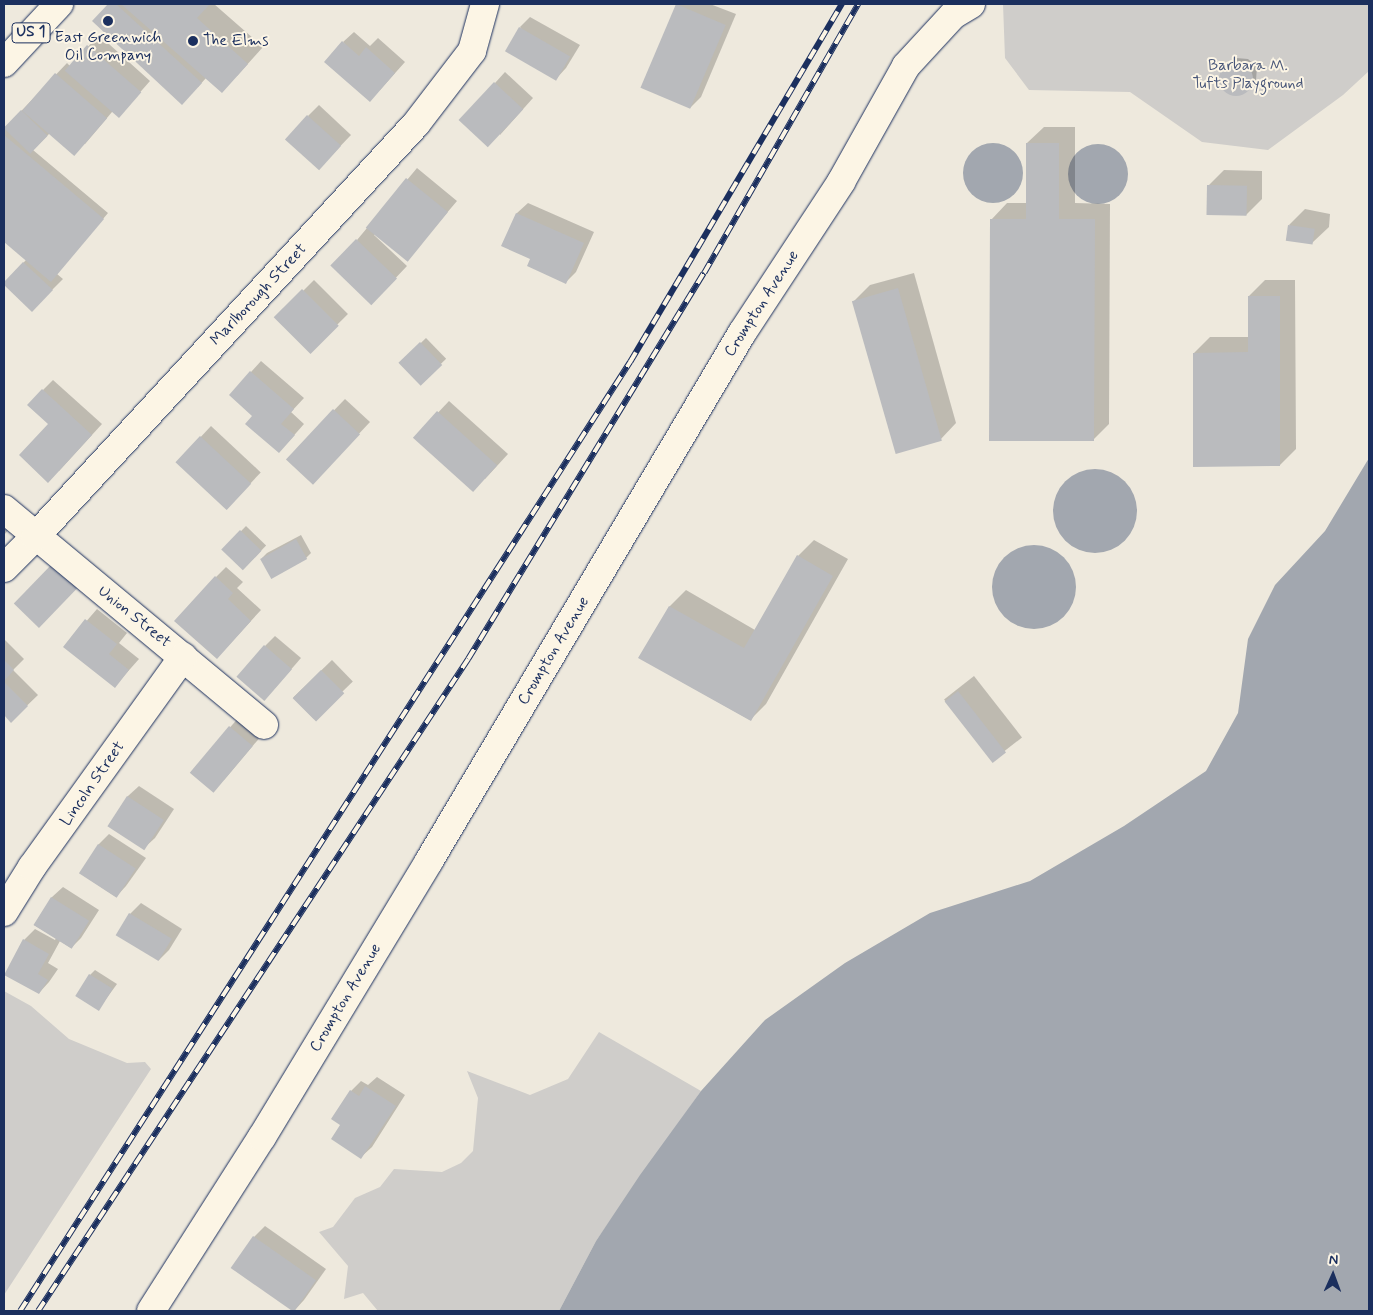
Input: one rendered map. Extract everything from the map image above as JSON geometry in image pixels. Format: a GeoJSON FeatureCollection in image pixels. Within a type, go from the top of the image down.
{"type":"FeatureCollection","features":[{"type":"Feature","properties":{"kind":"street","name":"US 1"},"geometry":{"type":"LineString","coordinates":[[4,62],[59,4]]}},
{"type":"Feature","properties":{"kind":"street","name":"Marlborough Street"},"geometry":{"type":"LineString","coordinates":[[4,568],[35,537],[416,124],[472,51],[485,4]]}},
{"type":"Feature","properties":{"kind":"street","name":"Crompton Avenue"},"geometry":{"type":"LineString","coordinates":[[151,1311],[262,1137],[429,861],[742,333],[841,182],[906,66],[954,15],[971,4]]}},
{"type":"Feature","properties":{"kind":"street","name":"Union Street"},"geometry":{"type":"LineString","coordinates":[[4,509],[35,537],[183,657],[264,726]]}},
{"type":"Feature","properties":{"kind":"street","name":"Lincoln Street"},"geometry":{"type":"LineString","coordinates":[[4,912],[32,867],[183,657]]}},
{"type":"Feature","properties":{"kind":"green space","name":"Barbara M. Tufts Playground"},"geometry":{"type":"Polygon","coordinates":[[[1003,4],[1369,4],[1369,71],[1343,95],[1268,150],[1202,142],[1130,92],[1029,90],[1005,58],[1003,4]]]}},
{"type":"Feature","properties":{"kind":"green space"},"geometry":{"type":"Polygon","coordinates":[[[4,991],[31,1006],[69,1039],[127,1063],[145,1062],[151,1069],[4,1295],[4,991]]]}},
{"type":"Feature","properties":{"kind":"green space"},"geometry":{"type":"Polygon","coordinates":[[[599,1032],[701,1091],[596,1241],[559,1311],[378,1311],[363,1293],[344,1299],[348,1266],[319,1232],[333,1227],[355,1198],[380,1187],[394,1169],[442,1172],[461,1163],[473,1151],[478,1098],[467,1071],[530,1095],[568,1079],[599,1032]]]}},
{"type":"Feature","properties":{"kind":"shaded area"},"geometry":{"type":"Polygon","coordinates":[[[987,143],[999,143],[1015,151],[1021,161],[1023,173],[1021,185],[1015,195],[999,203],[987,203],[971,195],[963,179],[963,167],[971,151],[987,143]]]}},
{"type":"Feature","properties":{"kind":"shaded area"},"geometry":{"type":"Polygon","coordinates":[[[1092,144],[1104,144],[1120,152],[1126,162],[1128,174],[1126,186],[1120,196],[1104,204],[1092,204],[1076,196],[1068,180],[1068,168],[1076,152],[1092,144]]]}},
{"type":"Feature","properties":{"kind":"shaded area"},"geometry":{"type":"Polygon","coordinates":[[[1369,458],[1369,1311],[559,1311],[596,1241],[640,1175],[701,1091],[765,1020],[845,963],[930,913],[1030,881],[1124,826],[1206,771],[1238,713],[1248,639],[1275,585],[1325,531],[1369,458]]]}},
{"type":"Feature","properties":{"kind":"shaded area"},"geometry":{"type":"Polygon","coordinates":[[[1095,469],[1111,472],[1125,481],[1134,495],[1137,511],[1134,527],[1125,541],[1111,550],[1095,553],[1079,550],[1065,541],[1056,527],[1053,511],[1056,495],[1065,481],[1079,472],[1095,469]]]}},
{"type":"Feature","properties":{"kind":"shaded area"},"geometry":{"type":"Polygon","coordinates":[[[1034,545],[1050,548],[1064,557],[1073,571],[1076,587],[1073,603],[1064,617],[1050,626],[1034,629],[1018,626],[1004,617],[995,603],[992,587],[995,571],[1004,557],[1018,548],[1034,545]]]}},
{"type":"Feature","properties":{"kind":"building"},"geometry":{"type":"Polygon","coordinates":[[[108,4],[116,4],[202,83],[182,105],[92,21],[108,4]]]}},
{"type":"Feature","properties":{"kind":"building","name":"The Elms"},"geometry":{"type":"Polygon","coordinates":[[[121,4],[210,4],[197,18],[248,64],[222,93],[121,4]]]}},
{"type":"Feature","properties":{"kind":"building"},"geometry":{"type":"Polygon","coordinates":[[[676,4],[726,25],[690,109],[640,88],[676,4]]]}},
{"type":"Feature","properties":{"kind":"building"},"geometry":{"type":"Polygon","coordinates":[[[519,27],[570,56],[556,81],[505,51],[519,27]]]}},
{"type":"Feature","properties":{"kind":"building"},"geometry":{"type":"Polygon","coordinates":[[[342,41],[359,56],[366,47],[395,73],[370,102],[324,62],[342,41]]]}},
{"type":"Feature","properties":{"kind":"building"},"geometry":{"type":"Polygon","coordinates":[[[87,45],[141,92],[119,118],[65,71],[87,45]]]}},
{"type":"Feature","properties":{"kind":"building"},"geometry":{"type":"Polygon","coordinates":[[[1236,62],[1248,67],[1253,79],[1248,91],[1236,96],[1224,91],[1219,79],[1224,67],[1236,62]]]}},
{"type":"Feature","properties":{"kind":"building"},"geometry":{"type":"Polygon","coordinates":[[[55,73],[107,118],[74,156],[22,111],[55,73]]]}},
{"type":"Feature","properties":{"kind":"building"},"geometry":{"type":"Polygon","coordinates":[[[494,82],[523,109],[488,147],[459,120],[494,82]]]}},
{"type":"Feature","properties":{"kind":"building"},"geometry":{"type":"Polygon","coordinates":[[[21,110],[48,136],[30,154],[4,128],[21,110]]]}},
{"type":"Feature","properties":{"kind":"building"},"geometry":{"type":"Polygon","coordinates":[[[307,115],[341,146],[319,170],[285,140],[307,115]]]}},
{"type":"Feature","properties":{"kind":"building"},"geometry":{"type":"Polygon","coordinates":[[[4,135],[104,219],[51,282],[4,242],[4,135]]]}},
{"type":"Feature","properties":{"kind":"building"},"geometry":{"type":"Polygon","coordinates":[[[1026,143],[1059,143],[1059,219],[1095,219],[1094,441],[989,441],[990,219],[1026,219],[1026,143]]]}},
{"type":"Feature","properties":{"kind":"building"},"geometry":{"type":"Polygon","coordinates":[[[406,178],[448,212],[408,262],[366,228],[406,178]]]}},
{"type":"Feature","properties":{"kind":"building"},"geometry":{"type":"Polygon","coordinates":[[[1207,185],[1247,186],[1246,216],[1206,215],[1207,185]]]}},
{"type":"Feature","properties":{"kind":"building"},"geometry":{"type":"Polygon","coordinates":[[[516,213],[584,243],[566,284],[527,266],[530,259],[501,246],[516,213]]]}},
{"type":"Feature","properties":{"kind":"building"},"geometry":{"type":"Polygon","coordinates":[[[1288,225],[1315,229],[1313,245],[1286,241],[1288,225]]]}},
{"type":"Feature","properties":{"kind":"building"},"geometry":{"type":"Polygon","coordinates":[[[356,239],[397,279],[371,305],[330,266],[356,239]]]}},
{"type":"Feature","properties":{"kind":"building"},"geometry":{"type":"Polygon","coordinates":[[[23,262],[53,290],[32,312],[4,285],[4,282],[23,262]]]}},
{"type":"Feature","properties":{"kind":"building"},"geometry":{"type":"Polygon","coordinates":[[[898,288],[942,441],[896,454],[852,301],[898,288]]]}},
{"type":"Feature","properties":{"kind":"building"},"geometry":{"type":"Polygon","coordinates":[[[302,289],[339,326],[310,354],[274,317],[302,289]]]}},
{"type":"Feature","properties":{"kind":"building"},"geometry":{"type":"Polygon","coordinates":[[[1248,296],[1280,296],[1280,466],[1193,467],[1193,353],[1248,352],[1248,296]]]}},
{"type":"Feature","properties":{"kind":"building"},"geometry":{"type":"Polygon","coordinates":[[[420,342],[442,365],[421,386],[398,363],[420,342]]]}},
{"type":"Feature","properties":{"kind":"building"},"geometry":{"type":"Polygon","coordinates":[[[250,371],[294,409],[281,424],[295,435],[279,453],[245,424],[252,416],[229,395],[250,371]]]}},
{"type":"Feature","properties":{"kind":"building"},"geometry":{"type":"Polygon","coordinates":[[[42,389],[92,435],[48,483],[19,455],[48,424],[27,405],[42,389]]]}},
{"type":"Feature","properties":{"kind":"building"},"geometry":{"type":"Polygon","coordinates":[[[333,409],[360,434],[313,485],[286,459],[333,409]]]}},
{"type":"Feature","properties":{"kind":"building"},"geometry":{"type":"Polygon","coordinates":[[[437,411],[497,465],[473,492],[413,438],[437,411]]]}},
{"type":"Feature","properties":{"kind":"building"},"geometry":{"type":"Polygon","coordinates":[[[200,436],[251,484],[227,510],[175,462],[200,436]]]}},
{"type":"Feature","properties":{"kind":"building"},"geometry":{"type":"Polygon","coordinates":[[[240,530],[262,551],[243,570],[221,549],[240,530]]]}},
{"type":"Feature","properties":{"kind":"building"},"geometry":{"type":"Polygon","coordinates":[[[296,539],[307,559],[271,579],[260,559],[296,539]]]}},
{"type":"Feature","properties":{"kind":"building"},"geometry":{"type":"Polygon","coordinates":[[[797,555],[833,576],[751,721],[638,658],[669,606],[744,648],[797,555]]]}},
{"type":"Feature","properties":{"kind":"building"},"geometry":{"type":"Polygon","coordinates":[[[52,564],[77,588],[39,628],[14,604],[52,564]]]}},
{"type":"Feature","properties":{"kind":"building"},"geometry":{"type":"Polygon","coordinates":[[[215,576],[233,593],[228,599],[251,621],[217,659],[174,621],[215,576]]]}},
{"type":"Feature","properties":{"kind":"building"},"geometry":{"type":"Polygon","coordinates":[[[85,619],[117,644],[109,654],[129,670],[115,688],[63,647],[85,619]]]}},
{"type":"Feature","properties":{"kind":"building"},"geometry":{"type":"Polygon","coordinates":[[[264,645],[292,669],[264,701],[236,677],[264,645]]]}},
{"type":"Feature","properties":{"kind":"building"},"geometry":{"type":"Polygon","coordinates":[[[4,660],[14,670],[4,681],[4,660]]]}},
{"type":"Feature","properties":{"kind":"building"},"geometry":{"type":"Polygon","coordinates":[[[321,670],[344,693],[316,722],[293,698],[321,670]]]}},
{"type":"Feature","properties":{"kind":"building"},"geometry":{"type":"Polygon","coordinates":[[[4,682],[28,706],[11,723],[4,715],[4,682]]]}},
{"type":"Feature","properties":{"kind":"building"},"geometry":{"type":"Polygon","coordinates":[[[958,691],[1006,752],[993,763],[945,701],[958,691]]]}},
{"type":"Feature","properties":{"kind":"building"},"geometry":{"type":"Polygon","coordinates":[[[229,726],[253,746],[214,793],[190,773],[229,726]]]}},
{"type":"Feature","properties":{"kind":"building"},"geometry":{"type":"Polygon","coordinates":[[[127,796],[164,820],[144,850],[107,826],[127,796]]]}},
{"type":"Feature","properties":{"kind":"building"},"geometry":{"type":"Polygon","coordinates":[[[98,844],[136,869],[117,898],[79,873],[98,844]]]}},
{"type":"Feature","properties":{"kind":"building"},"geometry":{"type":"Polygon","coordinates":[[[51,897],[89,921],[72,949],[34,925],[51,897]]]}},
{"type":"Feature","properties":{"kind":"building"},"geometry":{"type":"Polygon","coordinates":[[[129,913],[172,939],[158,961],[116,935],[129,913]]]}},
{"type":"Feature","properties":{"kind":"building"},"geometry":{"type":"Polygon","coordinates":[[[23,939],[49,954],[38,974],[48,980],[39,994],[4,975],[23,939]]]}},
{"type":"Feature","properties":{"kind":"building"},"geometry":{"type":"Polygon","coordinates":[[[89,974],[113,989],[99,1011],[75,996],[89,974]]]}},
{"type":"Feature","properties":{"kind":"building"},"geometry":{"type":"Polygon","coordinates":[[[365,1086],[396,1106],[361,1159],[331,1139],[340,1125],[331,1119],[350,1090],[359,1096],[365,1086]]]}},
{"type":"Feature","properties":{"kind":"building"},"geometry":{"type":"Polygon","coordinates":[[[253,1236],[316,1280],[294,1311],[292,1311],[231,1268],[253,1236]]]}},
{"type":"Feature","properties":{"kind":"railway"},"geometry":{"type":"LineString","coordinates":[[20,1311],[630,362],[842,4]]}},
{"type":"Feature","properties":{"kind":"railway"},"geometry":{"type":"LineString","coordinates":[[38,1311],[468,659],[704,273],[858,4]]}},
{"type":"Feature","properties":{"kind":"place","name":"East Greenwich Oil Company"},"geometry":{"type":"Point","coordinates":[108,21]}},
{"type":"Feature","properties":{"kind":"place","name":"The Elms"},"geometry":{"type":"Point","coordinates":[193,41]}}]}
